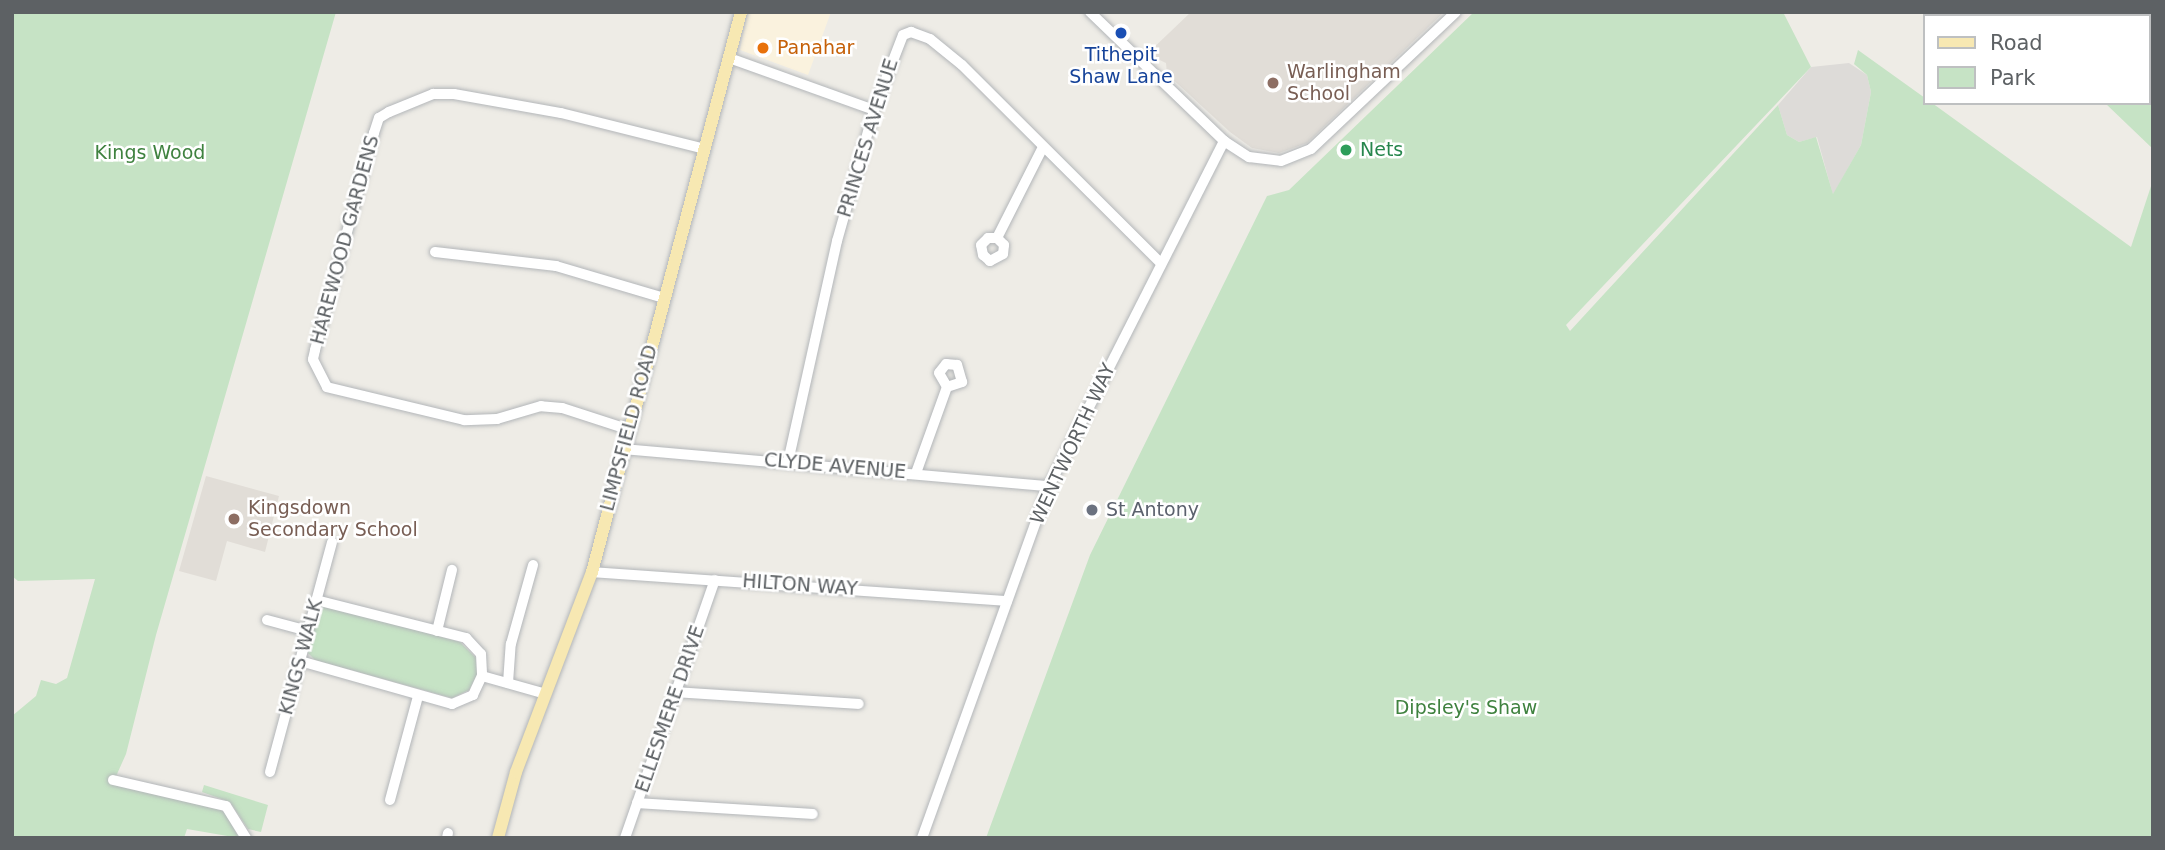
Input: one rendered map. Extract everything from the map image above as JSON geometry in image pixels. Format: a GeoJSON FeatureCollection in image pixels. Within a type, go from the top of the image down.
{"type":"FeatureCollection","features":[{"type":"Feature","properties":{"kind":"main road","name":"LIMPSFIELD ROAD"},"geometry":{"type":"LineString","coordinates":[[498,838],[546,694],[593,572],[627,429],[740,12]]}},
{"type":"Feature","properties":{"kind":"street"},"geometry":{"type":"LineString","coordinates":[[1090,12],[1224,141],[1262,160],[1299,156],[1456,12]]}},
{"type":"Feature","properties":{"kind":"street","name":"PRINCES AVENUE"},"geometry":{"type":"LineString","coordinates":[[788,462],[837,241],[874,110],[895,46],[911,32],[930,38],[962,65],[1160,262]]}},
{"type":"Feature","properties":{"kind":"street"},"geometry":{"type":"LineString","coordinates":[[729,58],[874,110]]}},
{"type":"Feature","properties":{"kind":"street","name":"HAREWOOD GARDENS"},"geometry":{"type":"LineString","coordinates":[[627,429],[562,408],[541,406],[508,417],[464,419],[327,387],[313,359],[374,133],[379,118],[389,112],[433,94],[454,94],[561,113],[705,149]]}},
{"type":"Feature","properties":{"kind":"street","name":"WENTWORTH WAY"},"geometry":{"type":"LineString","coordinates":[[922,838],[1049,486],[1160,262],[1224,141]]}},
{"type":"Feature","properties":{"kind":"street"},"geometry":{"type":"LineString","coordinates":[[997,238],[1043,147]]}},
{"type":"Feature","properties":{"kind":"street"},"geometry":{"type":"LineString","coordinates":[[435,252],[556,266],[664,298]]}},
{"type":"Feature","properties":{"kind":"street"},"geometry":{"type":"LineString","coordinates":[[916,473],[947,387]]}},
{"type":"Feature","properties":{"kind":"street","name":"CLYDE AVENUE"},"geometry":{"type":"LineString","coordinates":[[622,449],[1049,486]]}},
{"type":"Feature","properties":{"kind":"street","name":"KINGS WALK"},"geometry":{"type":"LineString","coordinates":[[270,772],[332,542]]}},
{"type":"Feature","properties":{"kind":"street"},"geometry":{"type":"LineString","coordinates":[[437,631],[452,570]]}},
{"type":"Feature","properties":{"kind":"street","name":"HILTON WAY"},"geometry":{"type":"LineString","coordinates":[[593,572],[1007,601]]}},
{"type":"Feature","properties":{"kind":"street"},"geometry":{"type":"LineString","coordinates":[[508,682],[511,644],[535,573]]}},
{"type":"Feature","properties":{"kind":"street","name":"ELLESMERE DRIVE"},"geometry":{"type":"LineString","coordinates":[[625,838],[715,580]]}},
{"type":"Feature","properties":{"kind":"street"},"geometry":{"type":"LineString","coordinates":[[300,660],[452,704],[473,695],[482,676],[481,654],[466,638],[316,600]]}},
{"type":"Feature","properties":{"kind":"street"},"geometry":{"type":"LineString","coordinates":[[267,620],[308,631]]}},
{"type":"Feature","properties":{"kind":"street"},"geometry":{"type":"LineString","coordinates":[[482,676],[546,694]]}},
{"type":"Feature","properties":{"kind":"street"},"geometry":{"type":"LineString","coordinates":[[675,692],[859,705]]}},
{"type":"Feature","properties":{"kind":"street"},"geometry":{"type":"LineString","coordinates":[[390,800],[418,696]]}},
{"type":"Feature","properties":{"kind":"street"},"geometry":{"type":"LineString","coordinates":[[113,780],[226,806],[246,838]]}},
{"type":"Feature","properties":{"kind":"street"},"geometry":{"type":"LineString","coordinates":[[637,803],[813,814]]}},
{"type":"Feature","properties":{"kind":"shaded area"},"geometry":{"type":"Polygon","coordinates":[[[748,12],[831,12],[808,75],[740,50],[748,12]]]}},
{"type":"Feature","properties":{"kind":"shaded area","name":"Warlingham School"},"geometry":{"type":"Polygon","coordinates":[[[1191,12],[1444,12],[1307,143],[1279,153],[1252,148],[1230,132],[1167,74],[1166,63],[1147,54],[1191,12]]]}},
{"type":"Feature","properties":{"kind":"shaded area"},"geometry":{"type":"Polygon","coordinates":[[[1849,63],[1867,75],[1871,92],[1861,145],[1833,195],[1817,137],[1799,142],[1787,135],[1778,105],[1811,67],[1849,63]]]}},
{"type":"Feature","properties":{"kind":"shaded area","name":"Kingsdown Secondary School"},"geometry":{"type":"Polygon","coordinates":[[[206,476],[279,496],[265,552],[227,541],[216,581],[179,571],[206,476]]]}},
{"type":"Feature","properties":{"kind":"green space","name":"Kings Wood"},"geometry":{"type":"Polygon","coordinates":[[[12,12],[336,12],[156,635],[126,754],[113,783],[224,811],[239,838],[187,829],[184,838],[12,838],[12,716],[36,696],[41,680],[56,684],[67,678],[95,579],[18,581],[12,576],[12,12]]]}},
{"type":"Feature","properties":{"kind":"green space","name":"Dipsley's Shaw"},"geometry":{"type":"Polygon","coordinates":[[[1474,12],[1783,12],[1811,67],[1566,325],[1570,331],[1778,105],[1787,135],[1799,142],[1816,137],[1833,194],[1861,145],[1871,92],[1867,75],[1854,64],[1858,50],[1924,97],[1924,105],[1935,105],[2131,247],[2153,180],[2153,838],[986,838],[1090,555],[1267,196],[1289,190],[1474,12]]]}},
{"type":"Feature","properties":{"kind":"green space"},"geometry":{"type":"Polygon","coordinates":[[[2022,12],[2153,12],[2153,149],[2107,105],[2151,105],[2151,14],[2022,12]]]}},
{"type":"Feature","properties":{"kind":"green space"},"geometry":{"type":"Polygon","coordinates":[[[323,605],[460,642],[476,658],[477,675],[469,690],[452,698],[315,660],[307,652],[317,611],[323,605]]]}},
{"type":"Feature","properties":{"kind":"green space"},"geometry":{"type":"Polygon","coordinates":[[[204,785],[268,805],[261,832],[248,829],[230,802],[202,792],[204,785]]]}},
{"type":"Feature","properties":{"kind":"place","name":"Tithepit Shaw Lane"},"geometry":{"type":"Point","coordinates":[1121,33]}},
{"type":"Feature","properties":{"kind":"place","name":"Panahar"},"geometry":{"type":"Point","coordinates":[763,48]}},
{"type":"Feature","properties":{"kind":"place","name":"Warlingham School"},"geometry":{"type":"Point","coordinates":[1273,83]}},
{"type":"Feature","properties":{"kind":"place","name":"Nets"},"geometry":{"type":"Point","coordinates":[1346,150]}},
{"type":"Feature","properties":{"kind":"place","name":"St Antony"},"geometry":{"type":"Point","coordinates":[1092,510]}},
{"type":"Feature","properties":{"kind":"place","name":"Kingsdown Secondary School"},"geometry":{"type":"Point","coordinates":[234,519]}}]}
